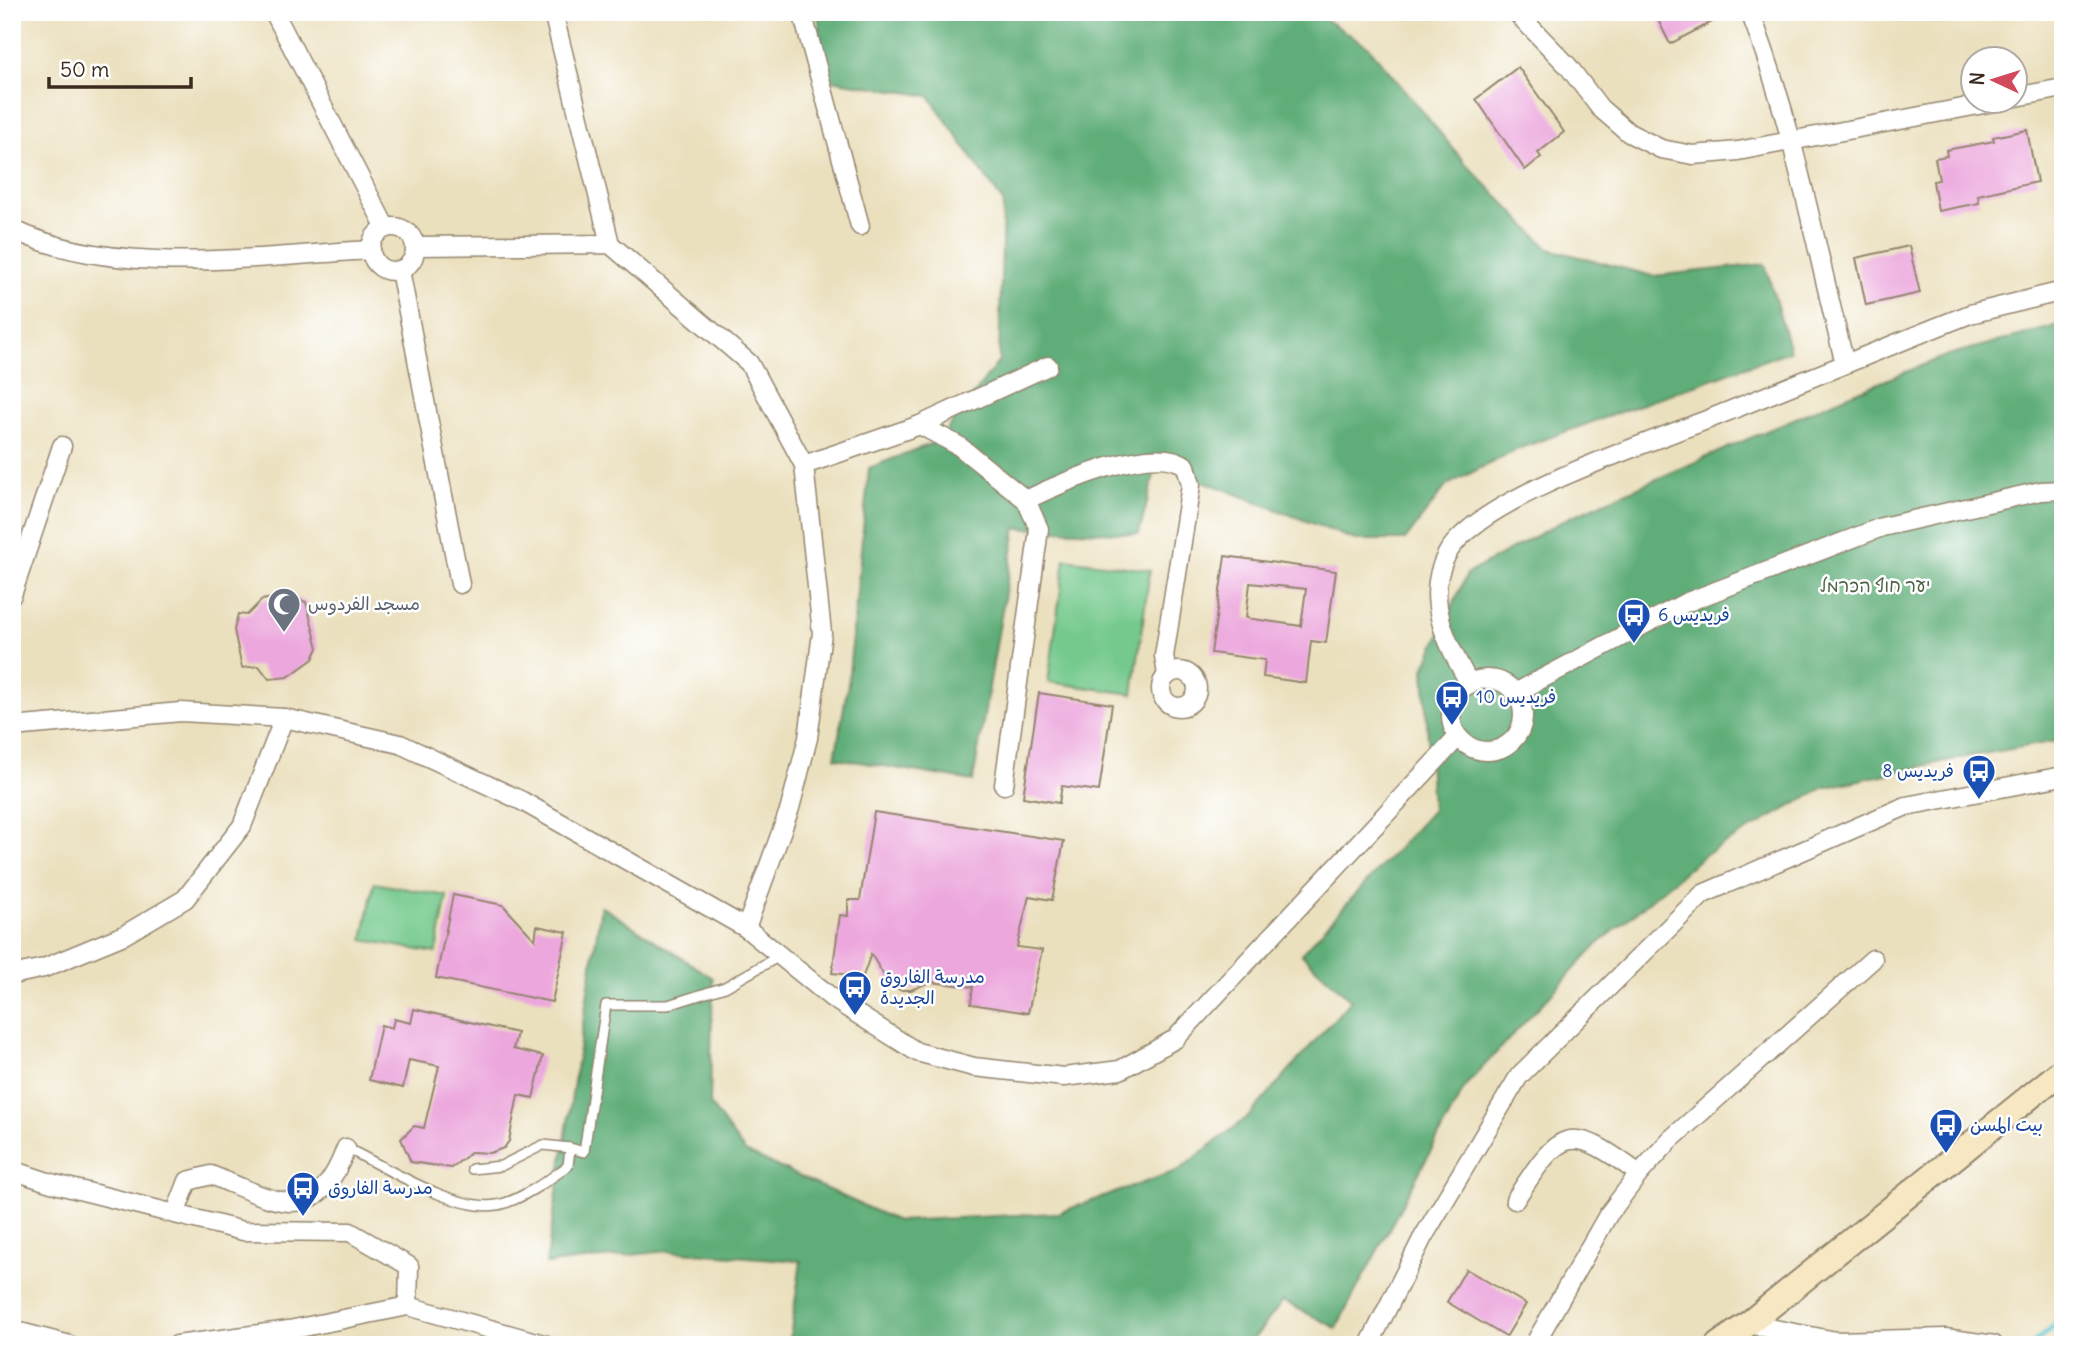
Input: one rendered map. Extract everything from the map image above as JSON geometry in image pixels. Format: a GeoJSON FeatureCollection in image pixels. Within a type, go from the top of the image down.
{"type":"FeatureCollection","features":[{"type":"Feature","properties":{"kind":"street"},"geometry":{"type":"LineString","coordinates":[[274,12],[386,228]]}},
{"type":"Feature","properties":{"kind":"street"},"geometry":{"type":"LineString","coordinates":[[553,12],[610,244],[749,363],[804,465],[822,634],[808,738],[790,808],[746,928]]}},
{"type":"Feature","properties":{"kind":"street"},"geometry":{"type":"LineString","coordinates":[[802,12],[860,226]]}},
{"type":"Feature","properties":{"kind":"street"},"geometry":{"type":"LineString","coordinates":[[1516,12],[1568,66],[1600,108],[1629,133],[1661,149],[1693,155],[1738,151],[1960,108]]}},
{"type":"Feature","properties":{"kind":"street"},"geometry":{"type":"LineString","coordinates":[[1750,12],[1762,43],[1789,141],[1845,364]]}},
{"type":"Feature","properties":{"kind":"street"},"geometry":{"type":"LineString","coordinates":[[2030,94],[2063,88]]}},
{"type":"Feature","properties":{"kind":"street"},"geometry":{"type":"LineString","coordinates":[[386,228],[405,230],[415,246],[411,261],[400,270],[380,267],[370,250],[374,236],[386,228]]}},
{"type":"Feature","properties":{"kind":"street"},"geometry":{"type":"LineString","coordinates":[[12,229],[32,239],[103,258],[164,260],[370,250]]}},
{"type":"Feature","properties":{"kind":"street"},"geometry":{"type":"LineString","coordinates":[[415,246],[610,244]]}},
{"type":"Feature","properties":{"kind":"street"},"geometry":{"type":"LineString","coordinates":[[400,270],[460,584]]}},
{"type":"Feature","properties":{"kind":"street"},"geometry":{"type":"LineString","coordinates":[[1470,684],[1448,647],[1437,602],[1439,578],[1447,554],[1462,535],[1488,516],[1530,493],[1970,314],[2063,290]]}},
{"type":"Feature","properties":{"kind":"street"},"geometry":{"type":"LineString","coordinates":[[804,465],[920,425],[1048,366]]}},
{"type":"Feature","properties":{"kind":"street"},"geometry":{"type":"LineString","coordinates":[[920,425],[959,446],[1026,500],[1039,529],[1004,785]]}},
{"type":"Feature","properties":{"kind":"street"},"geometry":{"type":"LineString","coordinates":[[12,595],[62,446]]}},
{"type":"Feature","properties":{"kind":"street"},"geometry":{"type":"LineString","coordinates":[[1026,500],[1127,462],[1167,459],[1186,466],[1191,485],[1164,656],[1167,675]]}},
{"type":"Feature","properties":{"kind":"street"},"geometry":{"type":"LineString","coordinates":[[1515,692],[1685,603],[1882,527],[2041,491],[2063,490]]}},
{"type":"Feature","properties":{"kind":"street"},"geometry":{"type":"LineString","coordinates":[[1494,680],[1515,692],[1523,714],[1517,736],[1509,744],[1499,750],[1476,750],[1458,737],[1450,714],[1460,691],[1470,684],[1494,680]]}},
{"type":"Feature","properties":{"kind":"street"},"geometry":{"type":"LineString","coordinates":[[12,727],[181,712],[284,718],[400,744],[522,802],[746,928],[832,998],[917,1052],[974,1067],[1064,1077],[1120,1070],[1175,1039],[1458,737]]}},
{"type":"Feature","properties":{"kind":"street"},"geometry":{"type":"LineString","coordinates":[[12,975],[44,968],[124,935],[185,899],[242,826],[284,718]]}},
{"type":"Feature","properties":{"kind":"street"},"geometry":{"type":"LineString","coordinates":[[1368,1345],[1422,1239],[1519,1076],[1703,894],[1906,806],[2063,776]]}},
{"type":"Feature","properties":{"kind":"street"},"geometry":{"type":"LineString","coordinates":[[1534,1345],[1608,1215],[1639,1174],[1670,1140],[1873,959]]}},
{"type":"Feature","properties":{"kind":"street"},"geometry":{"type":"LineString","coordinates":[[1718,1345],[1748,1324],[2063,1070]]}},
{"type":"Feature","properties":{"kind":"street"},"geometry":{"type":"LineString","coordinates":[[1515,1200],[1550,1149],[1568,1141],[1597,1143],[1639,1174]]}},
{"type":"Feature","properties":{"kind":"street"},"geometry":{"type":"LineString","coordinates":[[175,1214],[188,1181],[200,1176],[211,1175],[276,1201],[298,1203],[312,1198],[336,1175],[346,1148]]}},
{"type":"Feature","properties":{"kind":"street"},"geometry":{"type":"LineString","coordinates":[[12,1170],[51,1183],[243,1231],[350,1232],[409,1266],[408,1306]]}},
{"type":"Feature","properties":{"kind":"street"},"geometry":{"type":"LineString","coordinates":[[177,1345],[289,1330],[408,1306],[547,1345]]}},
{"type":"Feature","properties":{"kind":"street"},"geometry":{"type":"LineString","coordinates":[[1748,1324],[1836,1341],[1878,1342],[1945,1338],[1994,1345]]}},
{"type":"Feature","properties":{"kind":"street"},"geometry":{"type":"LineString","coordinates":[[12,1330],[70,1345]]}},
{"type":"Feature","properties":{"kind":"lane"},"geometry":{"type":"LineString","coordinates":[[472,1169],[501,1166],[542,1145],[570,1147],[584,1152],[606,1005],[668,1005],[725,987],[781,955]]}},
{"type":"Feature","properties":{"kind":"lane"},"geometry":{"type":"LineString","coordinates":[[346,1148],[452,1198],[484,1206],[511,1201],[549,1180],[568,1166],[570,1147]]}},
{"type":"Feature","properties":{"kind":"green space"},"geometry":{"type":"Polygon","coordinates":[[[818,12],[1313,12],[1368,46],[1465,163],[1549,249],[1653,276],[1765,264],[1790,351],[1520,448],[1447,485],[1405,540],[1355,540],[1157,463],[1139,534],[1016,528],[973,781],[835,758],[848,684],[869,468],[938,441],[999,361],[1003,202],[929,96],[825,79],[818,12]]]}},
{"type":"Feature","properties":{"kind":"green space","name":"יער חוף הכרמל"},"geometry":{"type":"Polygon","coordinates":[[[2063,324],[2063,740],[1959,758],[1823,788],[1703,856],[1597,945],[1466,1085],[1336,1328],[1283,1301],[1249,1345],[789,1345],[801,1261],[668,1251],[546,1264],[601,906],[713,978],[710,1104],[745,1152],[897,1221],[1058,1213],[1179,1170],[1249,1116],[1351,1000],[1301,954],[1432,811],[1424,669],[1467,574],[1568,518],[1839,399],[1948,355],[2063,324]]]}},
{"type":"Feature","properties":{"kind":"green space"},"geometry":{"type":"Polygon","coordinates":[[[1065,559],[1150,570],[1133,694],[1048,682],[1065,559]]]}},
{"type":"Feature","properties":{"kind":"green space"},"geometry":{"type":"Polygon","coordinates":[[[374,883],[447,896],[436,953],[363,940],[374,883]]]}},
{"type":"Feature","properties":{"kind":"building"},"geometry":{"type":"Polygon","coordinates":[[[1654,12],[1731,12],[1670,44],[1654,12]]]}},
{"type":"Feature","properties":{"kind":"building"},"geometry":{"type":"Polygon","coordinates":[[[1518,67],[1564,132],[1538,153],[1541,157],[1525,170],[1476,99],[1518,67]]]}},
{"type":"Feature","properties":{"kind":"building"},"geometry":{"type":"Polygon","coordinates":[[[2027,130],[2037,182],[1978,195],[1979,203],[1938,211],[1933,181],[1939,180],[1935,158],[1947,156],[1946,150],[1994,141],[1993,137],[2027,130]]]}},
{"type":"Feature","properties":{"kind":"building"},"geometry":{"type":"Polygon","coordinates":[[[1909,246],[1920,293],[1866,305],[1856,258],[1909,246]]]}},
{"type":"Feature","properties":{"kind":"building"},"geometry":{"type":"Polygon","coordinates":[[[1225,556],[1336,571],[1326,643],[1311,641],[1306,683],[1263,677],[1265,660],[1211,653],[1225,556]],[[1250,583],[1246,618],[1301,626],[1306,589],[1250,583]]]}},
{"type":"Feature","properties":{"kind":"building"},"geometry":{"type":"Polygon","coordinates":[[[287,595],[306,602],[318,648],[313,659],[288,677],[269,679],[259,666],[242,668],[234,630],[238,614],[247,615],[262,600],[287,595]]]}},
{"type":"Feature","properties":{"kind":"building"},"geometry":{"type":"Polygon","coordinates":[[[1039,693],[1112,704],[1099,791],[1062,786],[1059,803],[1023,797],[1039,693]]]}},
{"type":"Feature","properties":{"kind":"building"},"geometry":{"type":"Polygon","coordinates":[[[874,812],[1064,841],[1052,900],[1029,896],[1017,947],[1042,950],[1028,1013],[971,1004],[973,987],[930,982],[911,990],[900,990],[889,984],[871,954],[863,976],[832,973],[840,915],[848,916],[848,900],[860,900],[874,812]]]}},
{"type":"Feature","properties":{"kind":"building"},"geometry":{"type":"Polygon","coordinates":[[[453,895],[503,905],[535,940],[537,926],[567,932],[552,1002],[436,978],[453,895]]]}},
{"type":"Feature","properties":{"kind":"building"},"geometry":{"type":"Polygon","coordinates":[[[414,1009],[517,1033],[513,1049],[543,1056],[533,1098],[518,1095],[509,1141],[504,1148],[490,1153],[472,1152],[451,1168],[411,1162],[401,1139],[414,1126],[424,1128],[439,1066],[409,1060],[403,1088],[369,1080],[381,1025],[392,1028],[394,1019],[411,1023],[414,1009]]]}},
{"type":"Feature","properties":{"kind":"building"},"geometry":{"type":"Polygon","coordinates":[[[1466,1269],[1526,1304],[1506,1337],[1447,1302],[1466,1269]]]}},
{"type":"Feature","properties":{"kind":"waterway"},"geometry":{"type":"LineString","coordinates":[[2032,1345],[2063,1318]]}},
{"type":"Feature","properties":{"kind":"place","name":"مسجد الفردوس"},"geometry":{"type":"Point","coordinates":[284,634]}},
{"type":"Feature","properties":{"kind":"place","name":"فريديس 6"},"geometry":{"type":"Point","coordinates":[1634,645]}},
{"type":"Feature","properties":{"kind":"place","name":"فريديس 10"},"geometry":{"type":"Point","coordinates":[1452,727]}},
{"type":"Feature","properties":{"kind":"place","name":"فريديس 8"},"geometry":{"type":"Point","coordinates":[1979,801]}},
{"type":"Feature","properties":{"kind":"place","name":"مدرسة الفاروق الجديدة"},"geometry":{"type":"Point","coordinates":[855,1017]}},
{"type":"Feature","properties":{"kind":"place","name":"بيت المسن"},"geometry":{"type":"Point","coordinates":[1946,1155]}},
{"type":"Feature","properties":{"kind":"place","name":"مدرسة الفاروق"},"geometry":{"type":"Point","coordinates":[303,1218]}}]}
